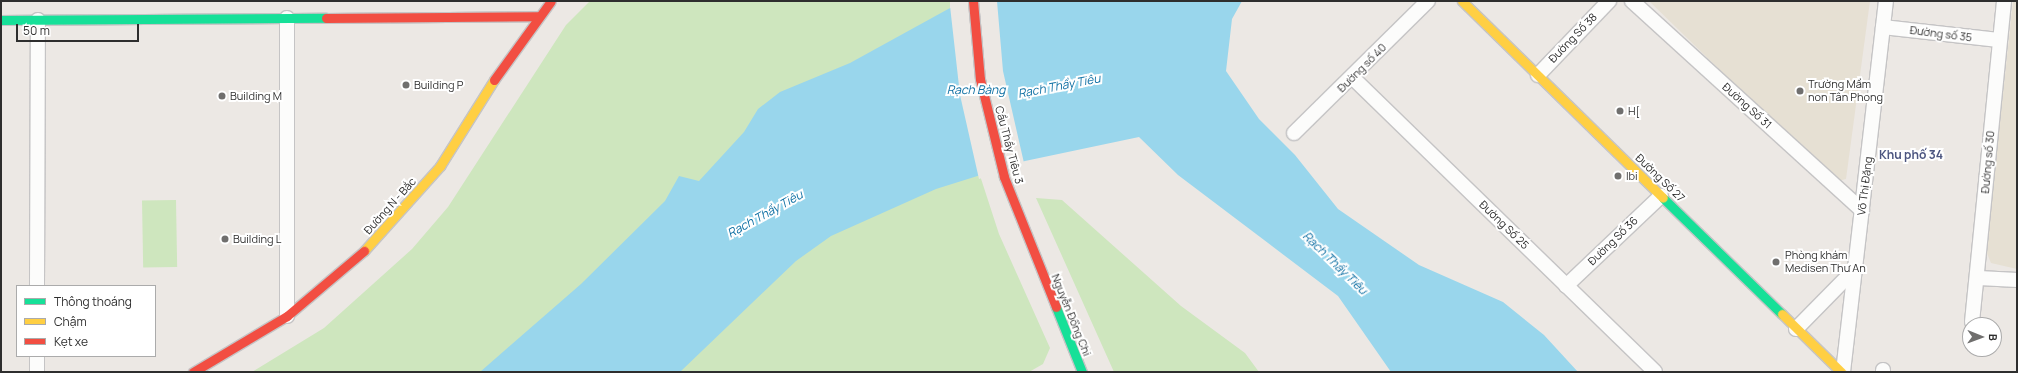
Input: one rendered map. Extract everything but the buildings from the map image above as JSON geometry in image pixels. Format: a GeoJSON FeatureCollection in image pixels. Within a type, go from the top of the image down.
{"type":"FeatureCollection","features":[{"type":"Feature","properties":{"kind":"street"},"geometry":{"type":"LineString","coordinates":[[1,20],[537,16],[537,1]]}},
{"type":"Feature","properties":{"kind":"street","name":"Đường N - Bắc"},"geometry":{"type":"LineString","coordinates":[[192,372],[287,316],[374,244],[409,207],[473,117],[537,16],[551,1]]}},
{"type":"Feature","properties":{"kind":"street","name":"Cầu Thầy Tiêu 3"},"geometry":{"type":"LineString","coordinates":[[973,1],[986,109],[1014,208],[1038,266]]}},
{"type":"Feature","properties":{"kind":"street","name":"Đường số 40"},"geometry":{"type":"LineString","coordinates":[[1294,132],[1353,78],[1428,1]]}},
{"type":"Feature","properties":{"kind":"street","name":"Đường Số 27"},"geometry":{"type":"LineString","coordinates":[[1462,1],[1796,329],[1842,372]]}},
{"type":"Feature","properties":{"kind":"street","name":"Đường Số 38"},"geometry":{"type":"LineString","coordinates":[[1538,75],[1610,1]]}},
{"type":"Feature","properties":{"kind":"street","name":"Đường Số 31"},"geometry":{"type":"LineString","coordinates":[[1632,1],[1862,210]]}},
{"type":"Feature","properties":{"kind":"street","name":"Võ Thị Đặng"},"geometry":{"type":"LineString","coordinates":[[1842,372],[1886,1]]}},
{"type":"Feature","properties":{"kind":"street","name":"Đường số 30"},"geometry":{"type":"LineString","coordinates":[[1973,317],[1979,278],[1998,40],[2004,1]]}},
{"type":"Feature","properties":{"kind":"street"},"geometry":{"type":"LineString","coordinates":[[287,18],[287,316]]}},
{"type":"Feature","properties":{"kind":"street"},"geometry":{"type":"LineString","coordinates":[[37,285],[38,20]]}},
{"type":"Feature","properties":{"kind":"street","name":"Đường số 35"},"geometry":{"type":"LineString","coordinates":[[1883,27],[1998,40]]}},
{"type":"Feature","properties":{"kind":"street","name":"Đường Số 25"},"geometry":{"type":"LineString","coordinates":[[1353,78],[1655,372]]}},
{"type":"Feature","properties":{"kind":"street","name":"Đường Số 36"},"geometry":{"type":"LineString","coordinates":[[1566,286],[1661,196]]}},
{"type":"Feature","properties":{"kind":"street","name":"Nguyễn Đổng Chi"},"geometry":{"type":"LineString","coordinates":[[1038,266],[1077,370]]}},
{"type":"Feature","properties":{"kind":"street"},"geometry":{"type":"LineString","coordinates":[[1796,329],[1855,269]]}},
{"type":"Feature","properties":{"kind":"street"},"geometry":{"type":"LineString","coordinates":[[1979,278],[2017,280]]}},
{"type":"Feature","properties":{"kind":"street"},"geometry":{"type":"LineString","coordinates":[[37,357],[37,372]]}},
{"type":"Feature","properties":{"kind":"shaded area","name":"Trường Mầm non Tân Phong"},"geometry":{"type":"Polygon","coordinates":[[[1649,1],[1870,1],[1846,179],[1838,181],[1830,177],[1649,1]]]}},
{"type":"Feature","properties":{"kind":"shaded area"},"geometry":{"type":"Polygon","coordinates":[[[2013,1],[2017,1],[2017,269],[1991,263],[1986,251],[2013,1]]]}},
{"type":"Feature","properties":{"kind":"green space"},"geometry":{"type":"Polygon","coordinates":[[[590,1],[950,1],[950,8],[532,372],[252,372],[324,328],[412,249],[448,207],[566,25],[590,1]]]}},
{"type":"Feature","properties":{"kind":"green space"},"geometry":{"type":"Polygon","coordinates":[[[972,151],[999,234],[1050,348],[1043,364],[1029,372],[635,372],[731,289],[972,151]]]}},
{"type":"Feature","properties":{"kind":"green space"},"geometry":{"type":"Polygon","coordinates":[[[1036,198],[1062,200],[1181,306],[1245,353],[1259,372],[1114,372],[1036,198]]]}},
{"type":"Feature","properties":{"kind":"green space"},"geometry":{"type":"Polygon","coordinates":[[[176,200],[177,267],[143,268],[142,201],[176,200]]]}},
{"type":"Feature","properties":{"kind":"water","name":"Rạch Bàng"},"geometry":{"type":"Polygon","coordinates":[[[1005,1],[1242,1],[1232,19],[1226,71],[1259,119],[1295,155],[1338,209],[1419,265],[1503,302],[1544,335],[1578,372],[1391,372],[1338,296],[1178,175],[1139,137],[1025,161],[936,189],[831,236],[796,261],[680,372],[480,372],[581,284],[665,201],[679,176],[699,181],[744,132],[758,109],[780,92],[850,63],[950,8],[1005,1]]]}},
{"type":"Feature","properties":{"kind":"pier"},"geometry":{"type":"Polygon","coordinates":[[[997,1],[1003,71],[1024,163],[979,179],[960,95],[950,6],[997,1]]]}},
{"type":"Feature","properties":{"kind":"traffic: fast"},"geometry":{"type":"LineString","coordinates":[[1,20],[326,18]]}},
{"type":"Feature","properties":{"kind":"traffic: fast"},"geometry":{"type":"LineString","coordinates":[[1663,198],[1782,314]]}},
{"type":"Feature","properties":{"kind":"traffic: fast"},"geometry":{"type":"LineString","coordinates":[[1056,307],[1082,372]]}},
{"type":"Feature","properties":{"kind":"traffic: slow"},"geometry":{"type":"LineString","coordinates":[[1462,1],[1663,198]]}},
{"type":"Feature","properties":{"kind":"traffic: slow"},"geometry":{"type":"LineString","coordinates":[[364,251],[440,166],[494,80]]}},
{"type":"Feature","properties":{"kind":"traffic: slow"},"geometry":{"type":"LineString","coordinates":[[1782,314],[1841,372]]}},
{"type":"Feature","properties":{"kind":"traffic: jam"},"geometry":{"type":"LineString","coordinates":[[494,80],[551,1]]}},
{"type":"Feature","properties":{"kind":"traffic: jam"},"geometry":{"type":"LineString","coordinates":[[973,1],[980,79],[1004,177],[1056,307]]}},
{"type":"Feature","properties":{"kind":"traffic: jam"},"geometry":{"type":"LineString","coordinates":[[326,18],[537,16]]}},
{"type":"Feature","properties":{"kind":"traffic: jam"},"geometry":{"type":"LineString","coordinates":[[193,372],[287,316],[364,251]]}},
{"type":"Feature","properties":{"kind":"place","name":"Building P"},"geometry":{"type":"Point","coordinates":[406,85]}},
{"type":"Feature","properties":{"kind":"place","name":"Trường Mầm non Tân Phong"},"geometry":{"type":"Point","coordinates":[1800,91]}},
{"type":"Feature","properties":{"kind":"place","name":"Building M"},"geometry":{"type":"Point","coordinates":[222,96]}},
{"type":"Feature","properties":{"kind":"place","name":"H["},"geometry":{"type":"Point","coordinates":[1620,111]}},
{"type":"Feature","properties":{"kind":"place","name":"Ibi"},"geometry":{"type":"Point","coordinates":[1618,176]}},
{"type":"Feature","properties":{"kind":"place","name":"Building L"},"geometry":{"type":"Point","coordinates":[225,239]}},
{"type":"Feature","properties":{"kind":"place","name":"Phòng khám Medisen Thư An"},"geometry":{"type":"Point","coordinates":[1776,262]}},
{"type":"Feature","properties":{"kind":"district","name":"Khu phố 34"},"geometry":{"type":"Point","coordinates":[1911,155]}},
{"type":"Feature","properties":{"kind":"water label","name":"Rạch Thầy Tiêu"},"geometry":{"type":"Point","coordinates":[1059,86]}},
{"type":"Feature","properties":{"kind":"water label","name":"Rạch Thầy Tiêu"},"geometry":{"type":"Point","coordinates":[765,214]}},
{"type":"Feature","properties":{"kind":"water label","name":"Rạch Thầy Tiêu"},"geometry":{"type":"Point","coordinates":[1335,263]}}]}
